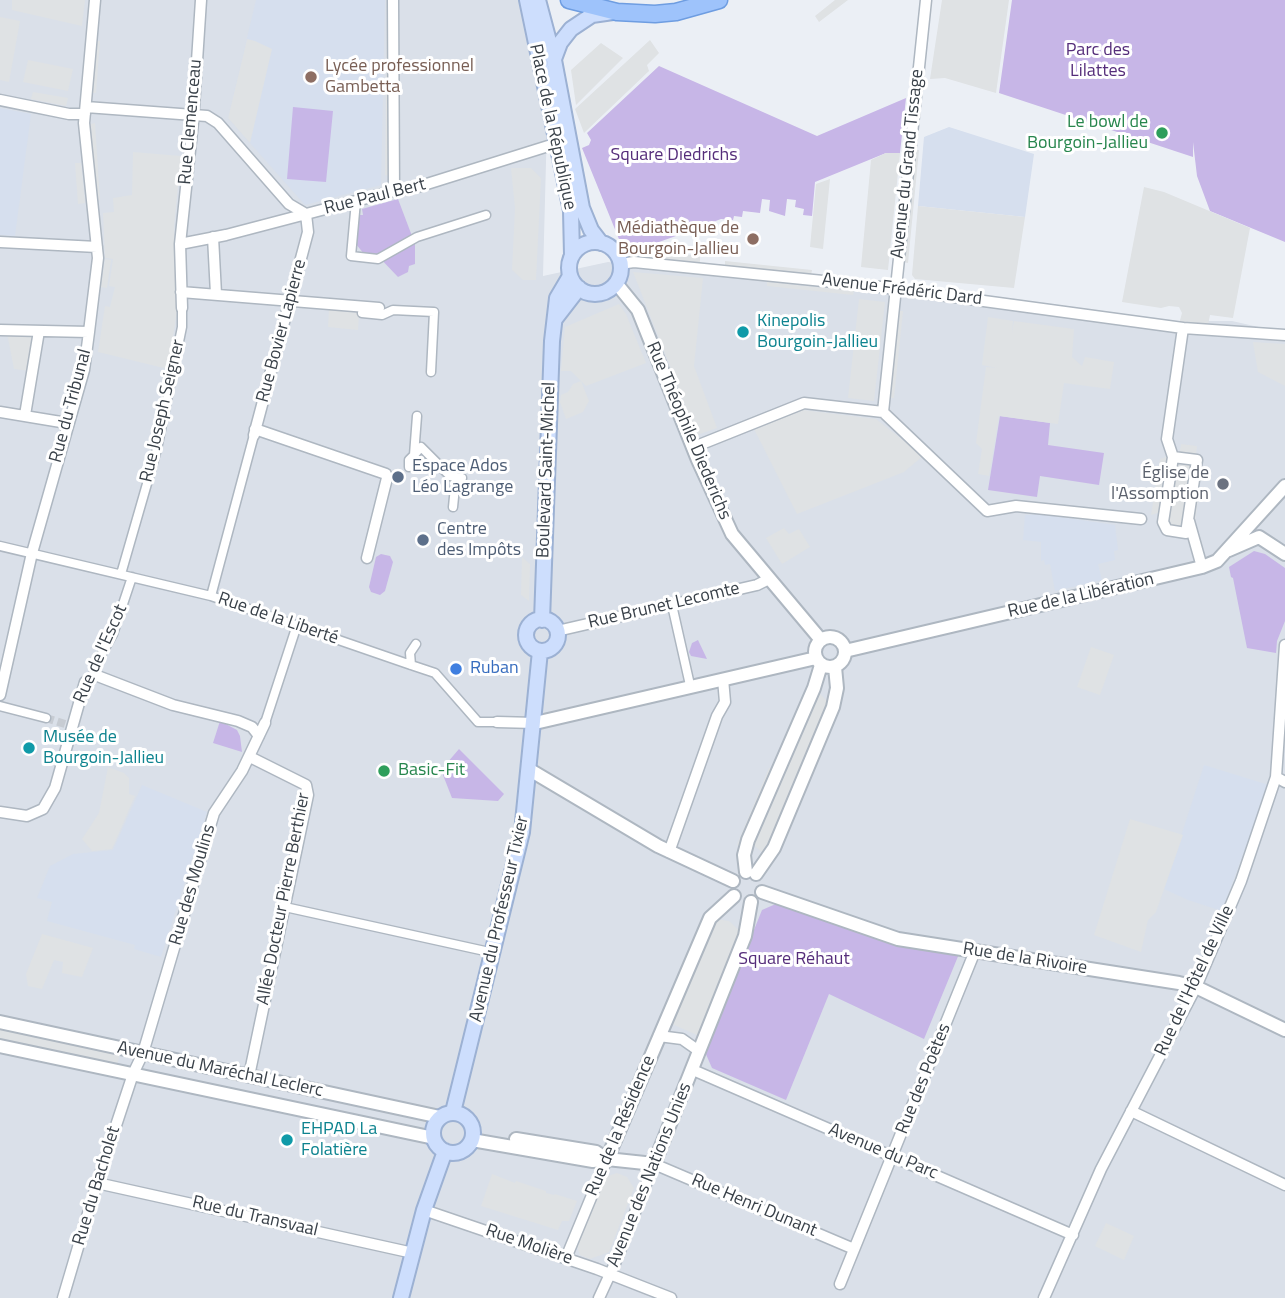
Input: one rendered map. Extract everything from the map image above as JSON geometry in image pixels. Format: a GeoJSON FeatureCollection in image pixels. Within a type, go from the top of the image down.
{"type":"FeatureCollection","features":[{"type":"Feature","properties":{"kind":"main road","name":"Place de la République"},"geometry":{"type":"LineString","coordinates":[[527,0],[562,142],[582,208],[591,230],[601,243]]}},
{"type":"Feature","properties":{"kind":"main road","name":"Place de la République"},"geometry":{"type":"LineString","coordinates":[[538,0],[554,60],[571,211],[572,256]]}},
{"type":"Feature","properties":{"kind":"main road"},"geometry":{"type":"LineString","coordinates":[[569,0],[617,12]]}},
{"type":"Feature","properties":{"kind":"main road"},"geometry":{"type":"LineString","coordinates":[[554,60],[559,43],[571,29],[592,15],[617,12],[666,14],[719,0]]}},
{"type":"Feature","properties":{"kind":"main road"},"geometry":{"type":"LineString","coordinates":[[601,243],[612,249],[620,264],[616,283],[610,289],[594,294],[579,288],[570,276],[570,262],[582,246],[601,243]]}},
{"type":"Feature","properties":{"kind":"main road","name":"Boulevard Saint-Michel"},"geometry":{"type":"LineString","coordinates":[[542,620],[554,321],[557,298],[570,276]]}},
{"type":"Feature","properties":{"kind":"main road"},"geometry":{"type":"LineString","coordinates":[[554,321],[579,288]]}},
{"type":"Feature","properties":{"kind":"main road"},"geometry":{"type":"LineString","coordinates":[[542,620],[552,623],[557,631],[554,646],[545,651],[531,646],[527,632],[533,623],[542,620]]}},
{"type":"Feature","properties":{"kind":"main road","name":"Avenue du Professeur Tixier"},"geometry":{"type":"LineString","coordinates":[[447,1115],[494,953],[522,832],[535,723],[540,651]]}},
{"type":"Feature","properties":{"kind":"main road"},"geometry":{"type":"LineString","coordinates":[[459,1113],[470,1120],[473,1136],[464,1151],[445,1151],[439,1148],[434,1138],[434,1126],[447,1115],[459,1113]]}},
{"type":"Feature","properties":{"kind":"main road"},"geometry":{"type":"LineString","coordinates":[[401,1298],[424,1210],[445,1151]]}},
{"type":"Feature","properties":{"kind":"street","name":"Rue du Tribunal"},"geometry":{"type":"LineString","coordinates":[[0,695],[5,653],[67,423],[84,370],[97,252],[85,110],[95,0]]}},
{"type":"Feature","properties":{"kind":"street","name":"Rue Clemenceau"},"geometry":{"type":"LineString","coordinates":[[180,244],[201,0]]}},
{"type":"Feature","properties":{"kind":"street"},"geometry":{"type":"LineString","coordinates":[[393,0],[394,191]]}},
{"type":"Feature","properties":{"kind":"street","name":"Avenue du Grand Tissage"},"geometry":{"type":"LineString","coordinates":[[883,412],[926,0]]}},
{"type":"Feature","properties":{"kind":"street"},"geometry":{"type":"LineString","coordinates":[[0,100],[69,114],[85,110],[207,116],[218,123],[289,204],[306,214]]}},
{"type":"Feature","properties":{"kind":"street","name":"Rue Paul Bert"},"geometry":{"type":"LineString","coordinates":[[180,244],[414,188],[562,142]]}},
{"type":"Feature","properties":{"kind":"street"},"geometry":{"type":"LineString","coordinates":[[356,201],[351,256],[378,259],[417,237],[486,215]]}},
{"type":"Feature","properties":{"kind":"street","name":"Rue Bovier Lapierre"},"geometry":{"type":"LineString","coordinates":[[211,596],[291,301],[308,232],[306,214]]}},
{"type":"Feature","properties":{"kind":"street"},"geometry":{"type":"LineString","coordinates":[[213,237],[216,293]]}},
{"type":"Feature","properties":{"kind":"street"},"geometry":{"type":"LineString","coordinates":[[0,242],[97,252]]}},
{"type":"Feature","properties":{"kind":"street","name":"Rue Joseph Seigner"},"geometry":{"type":"LineString","coordinates":[[121,574],[157,449],[182,327],[180,244]]}},
{"type":"Feature","properties":{"kind":"street","name":"Avenue Frédéric Dard"},"geometry":{"type":"LineString","coordinates":[[620,264],[634,262],[896,289],[1183,328],[1285,335]]}},
{"type":"Feature","properties":{"kind":"street","name":"Rue Théophile Diederichs"},"geometry":{"type":"LineString","coordinates":[[616,283],[638,310],[732,534],[821,640]]}},
{"type":"Feature","properties":{"kind":"street"},"geometry":{"type":"LineString","coordinates":[[181,292],[379,308]]}},
{"type":"Feature","properties":{"kind":"street"},"geometry":{"type":"LineString","coordinates":[[362,313],[382,315],[393,310],[434,312],[431,372]]}},
{"type":"Feature","properties":{"kind":"street"},"geometry":{"type":"LineString","coordinates":[[1172,457],[1196,460],[1186,533],[1167,530],[1163,522],[1172,457],[1167,439],[1183,328]]}},
{"type":"Feature","properties":{"kind":"street"},"geometry":{"type":"LineString","coordinates":[[0,330],[89,332]]}},
{"type":"Feature","properties":{"kind":"street"},"geometry":{"type":"LineString","coordinates":[[25,415],[39,331]]}},
{"type":"Feature","properties":{"kind":"street"},"geometry":{"type":"LineString","coordinates":[[694,447],[804,403],[883,412],[987,511],[1016,506],[1141,519]]}},
{"type":"Feature","properties":{"kind":"street"},"geometry":{"type":"LineString","coordinates":[[0,412],[67,423]]}},
{"type":"Feature","properties":{"kind":"street"},"geometry":{"type":"LineString","coordinates":[[414,456],[417,416]]}},
{"type":"Feature","properties":{"kind":"street"},"geometry":{"type":"LineString","coordinates":[[255,432],[386,474],[367,558]]}},
{"type":"Feature","properties":{"kind":"street"},"geometry":{"type":"LineString","coordinates":[[409,467],[410,460],[421,447],[450,477],[459,477],[453,507]]}},
{"type":"Feature","properties":{"kind":"street","name":"Rue de la Libération"},"geometry":{"type":"LineString","coordinates":[[845,651],[1202,568],[1217,561],[1285,486]]}},
{"type":"Feature","properties":{"kind":"street"},"geometry":{"type":"LineString","coordinates":[[1188,517],[1202,568]]}},
{"type":"Feature","properties":{"kind":"street"},"geometry":{"type":"LineString","coordinates":[[1256,517],[1259,537],[1285,554]]}},
{"type":"Feature","properties":{"kind":"street"},"geometry":{"type":"LineString","coordinates":[[1226,552],[1259,537]]}},
{"type":"Feature","properties":{"kind":"street","name":"Rue de la Liberté"},"geometry":{"type":"LineString","coordinates":[[0,546],[211,596],[435,673],[478,722],[535,723]]}},
{"type":"Feature","properties":{"kind":"street","name":"Rue de l'Escot"},"geometry":{"type":"LineString","coordinates":[[0,812],[27,816],[43,809],[55,788],[69,724],[85,682],[95,675],[96,664],[113,634],[132,576]]}},
{"type":"Feature","properties":{"kind":"street","name":"Rue Brunet Lecomte"},"geometry":{"type":"LineString","coordinates":[[557,631],[757,585],[769,579]]}},
{"type":"Feature","properties":{"kind":"street"},"geometry":{"type":"LineString","coordinates":[[673,605],[690,685]]}},
{"type":"Feature","properties":{"kind":"street","name":"Rue des Moulins"},"geometry":{"type":"LineString","coordinates":[[133,1074],[143,1053],[214,813],[250,757],[265,723],[298,625]]}},
{"type":"Feature","properties":{"kind":"street"},"geometry":{"type":"LineString","coordinates":[[835,667],[837,688],[833,707],[774,848],[751,873],[740,873],[733,881],[734,896],[742,902],[751,902],[760,897],[762,892],[762,884],[751,873],[744,855],[748,840],[814,688],[818,661],[815,651],[821,640],[839,640],[845,651],[843,660],[835,667]]}},
{"type":"Feature","properties":{"kind":"street"},"geometry":{"type":"LineString","coordinates":[[411,665],[410,653],[416,644]]}},
{"type":"Feature","properties":{"kind":"street","name":"Rue de l'Hôtel de Ville"},"geometry":{"type":"LineString","coordinates":[[1044,1298],[1101,1169],[1196,987],[1280,780],[1285,645]]}},
{"type":"Feature","properties":{"kind":"street"},"geometry":{"type":"LineString","coordinates":[[535,723],[569,713],[603,709],[690,685],[818,661],[835,667]]}},
{"type":"Feature","properties":{"kind":"street"},"geometry":{"type":"LineString","coordinates":[[95,675],[173,705],[238,721],[252,727],[259,736]]}},
{"type":"Feature","properties":{"kind":"street"},"geometry":{"type":"LineString","coordinates":[[669,852],[717,716],[725,702],[723,679]]}},
{"type":"Feature","properties":{"kind":"street"},"geometry":{"type":"LineString","coordinates":[[0,706],[46,718]]}},
{"type":"Feature","properties":{"kind":"street","name":"Allée Docteur Pierre Berthier"},"geometry":{"type":"LineString","coordinates":[[249,1076],[308,795],[306,785],[250,757]]}},
{"type":"Feature","properties":{"kind":"street"},"geometry":{"type":"LineString","coordinates":[[530,770],[669,852],[733,881]]}},
{"type":"Feature","properties":{"kind":"street","name":"Rue de la Rivoire"},"geometry":{"type":"LineString","coordinates":[[762,892],[898,939],[1196,987],[1285,1030]]}},
{"type":"Feature","properties":{"kind":"street"},"geometry":{"type":"LineString","coordinates":[[659,1036],[710,918],[734,896]]}},
{"type":"Feature","properties":{"kind":"street","name":"Avenue des Nations Unies"},"geometry":{"type":"LineString","coordinates":[[599,1298],[746,936],[751,902]]}},
{"type":"Feature","properties":{"kind":"street"},"geometry":{"type":"LineString","coordinates":[[285,907],[494,953]]}},
{"type":"Feature","properties":{"kind":"street","name":"Rue des Poètes"},"geometry":{"type":"LineString","coordinates":[[840,1284],[975,951]]}},
{"type":"Feature","properties":{"kind":"street","name":"Avenue du Maréchal Leclerc"},"geometry":{"type":"LineString","coordinates":[[0,1023],[363,1100],[447,1115]]}},
{"type":"Feature","properties":{"kind":"street","name":"Rue de la Résidence"},"geometry":{"type":"LineString","coordinates":[[566,1258],[659,1036],[678,1037],[688,1041],[699,1051]]}},
{"type":"Feature","properties":{"kind":"street","name":"Avenue du Maréchal Leclerc"},"geometry":{"type":"LineString","coordinates":[[0,1046],[434,1138]]}},
{"type":"Feature","properties":{"kind":"street","name":"Avenue du Parc"},"geometry":{"type":"LineString","coordinates":[[692,1070],[1073,1235]]}},
{"type":"Feature","properties":{"kind":"street","name":"Rue du Bacholet"},"geometry":{"type":"LineString","coordinates":[[63,1298],[133,1074]]}},
{"type":"Feature","properties":{"kind":"street"},"geometry":{"type":"LineString","coordinates":[[359,1122],[363,1100]]}},
{"type":"Feature","properties":{"kind":"street"},"geometry":{"type":"LineString","coordinates":[[1131,1111],[1285,1185]]}},
{"type":"Feature","properties":{"kind":"street"},"geometry":{"type":"LineString","coordinates":[[473,1136],[596,1152],[607,1159],[654,1164]]}},
{"type":"Feature","properties":{"kind":"street","name":"Rue Henri Dunant"},"geometry":{"type":"LineString","coordinates":[[654,1164],[854,1249]]}},
{"type":"Feature","properties":{"kind":"street","name":"Rue du Transvaal"},"geometry":{"type":"LineString","coordinates":[[97,1183],[413,1253]]}},
{"type":"Feature","properties":{"kind":"street","name":"Rue Molière"},"geometry":{"type":"LineString","coordinates":[[424,1210],[610,1273],[671,1298]]}},
{"type":"Feature","properties":{"kind":"shaded area"},"geometry":{"type":"Polygon","coordinates":[[[0,0],[537,0],[521,11],[547,124],[543,276],[608,262],[1185,328],[1189,321],[1232,321],[1285,333],[1285,1298],[0,1298],[0,0]]]}},
{"type":"Feature","properties":{"kind":"shaded area"},"geometry":{"type":"Polygon","coordinates":[[[12,0],[85,0],[82,26],[12,10],[12,0]]]}},
{"type":"Feature","properties":{"kind":"shaded area","name":"Lycée professionnel Gambetta"},"geometry":{"type":"Polygon","coordinates":[[[256,0],[385,0],[381,185],[305,205],[228,118],[256,0]]]}},
{"type":"Feature","properties":{"kind":"shaded area"},"geometry":{"type":"Polygon","coordinates":[[[387,0],[391,0],[390,176],[385,175],[387,0]]]}},
{"type":"Feature","properties":{"kind":"shaded area"},"geometry":{"type":"Polygon","coordinates":[[[835,0],[848,0],[819,22],[815,16],[835,0]]]}},
{"type":"Feature","properties":{"kind":"shaded area"},"geometry":{"type":"Polygon","coordinates":[[[942,0],[1009,0],[996,93],[945,78],[930,79],[942,0]]]}},
{"type":"Feature","properties":{"kind":"shaded area"},"geometry":{"type":"Polygon","coordinates":[[[0,17],[20,21],[9,82],[0,80],[0,17]]]}},
{"type":"Feature","properties":{"kind":"shaded area"},"geometry":{"type":"Polygon","coordinates":[[[247,39],[272,49],[250,143],[228,118],[247,39]]]}},
{"type":"Feature","properties":{"kind":"shaded area"},"geometry":{"type":"Polygon","coordinates":[[[650,40],[659,53],[647,65],[649,71],[584,133],[575,109],[650,40]]]}},
{"type":"Feature","properties":{"kind":"shaded area"},"geometry":{"type":"Polygon","coordinates":[[[96,41],[100,41],[96,93],[92,93],[96,41]]]}},
{"type":"Feature","properties":{"kind":"shaded area"},"geometry":{"type":"Polygon","coordinates":[[[601,43],[623,58],[576,105],[571,70],[601,43]]]}},
{"type":"Feature","properties":{"kind":"shaded area"},"geometry":{"type":"Polygon","coordinates":[[[28,60],[73,69],[68,91],[23,82],[28,60]]]}},
{"type":"Feature","properties":{"kind":"shaded area"},"geometry":{"type":"Polygon","coordinates":[[[33,92],[68,98],[66,106],[31,99],[33,92]]]}},
{"type":"Feature","properties":{"kind":"shaded area"},"geometry":{"type":"Polygon","coordinates":[[[0,108],[31,114],[15,236],[0,235],[0,108]]]}},
{"type":"Feature","properties":{"kind":"shaded area"},"geometry":{"type":"Polygon","coordinates":[[[95,123],[100,200],[96,200],[91,124],[95,123]]]}},
{"type":"Feature","properties":{"kind":"shaded area"},"geometry":{"type":"Polygon","coordinates":[[[949,127],[1034,154],[1025,217],[918,206],[924,137],[949,127]]]}},
{"type":"Feature","properties":{"kind":"shaded area"},"geometry":{"type":"Polygon","coordinates":[[[914,150],[919,150],[908,263],[903,262],[914,150]]]}},
{"type":"Feature","properties":{"kind":"shaded area"},"geometry":{"type":"Polygon","coordinates":[[[133,152],[181,156],[174,226],[177,311],[168,369],[98,352],[105,306],[110,307],[115,287],[109,286],[113,259],[105,258],[103,213],[114,212],[113,198],[132,195],[133,152]]]}},
{"type":"Feature","properties":{"kind":"shaded area"},"geometry":{"type":"Polygon","coordinates":[[[886,153],[900,153],[888,270],[861,267],[871,160],[886,153]]]}},
{"type":"Feature","properties":{"kind":"shaded area"},"geometry":{"type":"Polygon","coordinates":[[[75,163],[81,163],[85,203],[78,204],[75,163]]]}},
{"type":"Feature","properties":{"kind":"shaded area"},"geometry":{"type":"Polygon","coordinates":[[[511,168],[531,168],[541,178],[536,280],[523,280],[512,270],[515,208],[511,168]]]}},
{"type":"Feature","properties":{"kind":"shaded area"},"geometry":{"type":"Polygon","coordinates":[[[830,179],[823,249],[810,247],[816,184],[830,179]]]}},
{"type":"Feature","properties":{"kind":"shaded area"},"geometry":{"type":"Polygon","coordinates":[[[1144,187],[1164,192],[1250,228],[1233,318],[1210,315],[1208,325],[1179,324],[1182,313],[1179,307],[1161,308],[1122,302],[1144,187]]]}},
{"type":"Feature","properties":{"kind":"shaded area"},"geometry":{"type":"Polygon","coordinates":[[[918,206],[1025,217],[1014,288],[915,279],[912,275],[918,206]]]}},
{"type":"Feature","properties":{"kind":"shaded area"},"geometry":{"type":"Polygon","coordinates":[[[667,252],[700,256],[700,263],[666,260],[667,252]]]}},
{"type":"Feature","properties":{"kind":"shaded area"},"geometry":{"type":"Polygon","coordinates":[[[105,259],[111,260],[107,288],[101,287],[105,259]]]}},
{"type":"Feature","properties":{"kind":"shaded area"},"geometry":{"type":"Polygon","coordinates":[[[725,261],[812,270],[811,275],[725,265],[725,261]]]}},
{"type":"Feature","properties":{"kind":"shaded area"},"geometry":{"type":"Polygon","coordinates":[[[633,272],[703,278],[694,366],[717,428],[697,435],[633,272]]]}},
{"type":"Feature","properties":{"kind":"shaded area"},"geometry":{"type":"Polygon","coordinates":[[[767,282],[854,291],[853,295],[767,286],[767,282]]]}},
{"type":"Feature","properties":{"kind":"shaded area"},"geometry":{"type":"Polygon","coordinates":[[[859,299],[885,302],[874,401],[848,398],[859,299]]]}},
{"type":"Feature","properties":{"kind":"shaded area"},"geometry":{"type":"Polygon","coordinates":[[[619,304],[626,314],[646,363],[586,386],[571,371],[561,371],[565,327],[619,304]]]}},
{"type":"Feature","properties":{"kind":"shaded area"},"geometry":{"type":"Polygon","coordinates":[[[329,310],[359,313],[358,330],[328,327],[329,310]]]}},
{"type":"Feature","properties":{"kind":"shaded area"},"geometry":{"type":"Polygon","coordinates":[[[899,311],[903,311],[894,398],[889,398],[899,311]]]}},
{"type":"Feature","properties":{"kind":"shaded area"},"geometry":{"type":"Polygon","coordinates":[[[988,317],[1013,321],[1012,334],[1014,321],[1074,329],[1072,357],[1082,366],[1085,357],[1114,362],[1110,389],[1064,383],[1058,424],[999,416],[989,476],[978,474],[982,449],[976,443],[986,367],[997,368],[982,365],[988,317]]]}},
{"type":"Feature","properties":{"kind":"shaded area"},"geometry":{"type":"Polygon","coordinates":[[[7,333],[36,334],[30,371],[14,369],[7,333]]]}},
{"type":"Feature","properties":{"kind":"shaded area"},"geometry":{"type":"Polygon","coordinates":[[[1253,342],[1285,344],[1285,386],[1258,372],[1253,342]]]}},
{"type":"Feature","properties":{"kind":"shaded area"},"geometry":{"type":"Polygon","coordinates":[[[581,381],[589,401],[583,412],[566,419],[560,402],[561,395],[568,392],[573,384],[581,381]]]}},
{"type":"Feature","properties":{"kind":"shaded area"},"geometry":{"type":"Polygon","coordinates":[[[803,410],[876,419],[923,456],[904,472],[797,514],[754,429],[803,410]]]}},
{"type":"Feature","properties":{"kind":"shaded area"},"geometry":{"type":"Polygon","coordinates":[[[1181,444],[1197,446],[1196,455],[1201,456],[1195,492],[1199,492],[1193,539],[1163,534],[1159,527],[1161,512],[1151,515],[1160,459],[1180,452],[1181,444]]]}},
{"type":"Feature","properties":{"kind":"shaded area"},"geometry":{"type":"Polygon","coordinates":[[[1040,514],[1115,525],[1118,550],[1114,551],[1115,560],[1098,564],[1102,580],[1055,591],[1050,564],[1045,565],[1044,560],[1041,561],[1041,542],[1023,540],[1025,515],[1040,514]]]}},
{"type":"Feature","properties":{"kind":"shaded area"},"geometry":{"type":"Polygon","coordinates":[[[784,528],[789,534],[799,529],[810,547],[782,564],[766,538],[784,528]]]}},
{"type":"Feature","properties":{"kind":"shaded area"},"geometry":{"type":"Polygon","coordinates":[[[522,557],[530,564],[529,601],[521,595],[522,557]]]}},
{"type":"Feature","properties":{"kind":"shaded area"},"geometry":{"type":"Polygon","coordinates":[[[1091,647],[1114,655],[1100,695],[1077,687],[1091,647]]]}},
{"type":"Feature","properties":{"kind":"shaded area"},"geometry":{"type":"Polygon","coordinates":[[[814,688],[833,707],[766,856],[748,840],[814,688]]]}},
{"type":"Feature","properties":{"kind":"shaded area"},"geometry":{"type":"Polygon","coordinates":[[[1204,765],[1269,785],[1222,911],[1164,889],[1204,765]]]}},
{"type":"Feature","properties":{"kind":"shaded area"},"geometry":{"type":"Polygon","coordinates":[[[108,767],[124,773],[129,778],[129,794],[135,796],[112,849],[92,851],[82,839],[99,813],[108,767]]]}},
{"type":"Feature","properties":{"kind":"shaded area"},"geometry":{"type":"Polygon","coordinates":[[[769,768],[774,770],[742,847],[737,845],[769,768]]]}},
{"type":"Feature","properties":{"kind":"shaded area"},"geometry":{"type":"Polygon","coordinates":[[[142,785],[207,812],[161,957],[134,949],[135,945],[47,921],[52,902],[37,898],[50,866],[73,854],[113,850],[142,785]]]}},
{"type":"Feature","properties":{"kind":"shaded area"},"geometry":{"type":"Polygon","coordinates":[[[1130,819],[1183,835],[1156,912],[1148,920],[1141,952],[1094,935],[1130,819]]]}},
{"type":"Feature","properties":{"kind":"shaded area"},"geometry":{"type":"Polygon","coordinates":[[[710,918],[729,921],[745,936],[704,1038],[665,1021],[710,918]]]}},
{"type":"Feature","properties":{"kind":"shaded area"},"geometry":{"type":"Polygon","coordinates":[[[42,934],[93,948],[82,977],[62,973],[63,962],[54,960],[42,989],[28,986],[26,974],[42,934]]]}},
{"type":"Feature","properties":{"kind":"shaded area"},"geometry":{"type":"Polygon","coordinates":[[[0,1022],[122,1048],[115,1071],[0,1046],[0,1022]]]}},
{"type":"Feature","properties":{"kind":"shaded area"},"geometry":{"type":"Polygon","coordinates":[[[617,1173],[627,1177],[634,1188],[609,1252],[590,1259],[580,1255],[577,1246],[605,1177],[617,1173]]]}},
{"type":"Feature","properties":{"kind":"shaded area"},"geometry":{"type":"Polygon","coordinates":[[[492,1174],[577,1201],[569,1221],[562,1221],[558,1230],[481,1206],[492,1174]]]}},
{"type":"Feature","properties":{"kind":"shaded area"},"geometry":{"type":"Polygon","coordinates":[[[1106,1223],[1134,1236],[1124,1260],[1095,1246],[1106,1223]]]}},
{"type":"Feature","properties":{"kind":"green space","name":"Parc des Lilattes"},"geometry":{"type":"Polygon","coordinates":[[[1012,0],[1285,0],[1285,242],[1210,211],[1197,176],[1193,142],[1193,157],[999,93],[1012,0]]]}},
{"type":"Feature","properties":{"kind":"green space","name":"Square Diedrichs"},"geometry":{"type":"Polygon","coordinates":[[[659,66],[817,136],[906,98],[900,153],[886,153],[815,182],[812,216],[803,215],[804,209],[795,207],[796,200],[787,199],[785,216],[769,211],[770,200],[762,199],[760,213],[743,211],[742,217],[734,216],[733,220],[721,219],[713,222],[710,228],[707,225],[625,254],[582,148],[589,145],[591,140],[587,133],[659,66]]]}},
{"type":"Feature","properties":{"kind":"green space"},"geometry":{"type":"Polygon","coordinates":[[[293,107],[333,111],[326,182],[287,179],[293,107]]]}},
{"type":"Feature","properties":{"kind":"green space"},"geometry":{"type":"Polygon","coordinates":[[[398,199],[415,244],[415,264],[409,266],[408,272],[398,277],[377,255],[364,254],[356,244],[358,215],[363,215],[362,209],[398,199]]]}},
{"type":"Feature","properties":{"kind":"green space"},"geometry":{"type":"Polygon","coordinates":[[[1000,416],[1050,423],[1048,445],[1104,453],[1099,485],[1040,476],[1037,497],[988,490],[1000,416]]]}},
{"type":"Feature","properties":{"kind":"green space"},"geometry":{"type":"Polygon","coordinates":[[[1254,551],[1265,554],[1285,568],[1285,621],[1277,641],[1276,653],[1247,648],[1231,577],[1229,567],[1254,551]]]}},
{"type":"Feature","properties":{"kind":"green space"},"geometry":{"type":"Polygon","coordinates":[[[381,554],[390,556],[393,562],[385,591],[380,595],[371,592],[369,587],[376,557],[381,554]]]}},
{"type":"Feature","properties":{"kind":"green space"},"geometry":{"type":"Polygon","coordinates":[[[698,640],[707,659],[691,656],[689,652],[692,643],[698,640]]]}},
{"type":"Feature","properties":{"kind":"green space"},"geometry":{"type":"Polygon","coordinates":[[[220,721],[237,730],[242,752],[213,743],[220,721]]]}},
{"type":"Feature","properties":{"kind":"green space"},"geometry":{"type":"Polygon","coordinates":[[[459,749],[504,794],[498,801],[452,798],[441,770],[459,749]]]}},
{"type":"Feature","properties":{"kind":"green space","name":"Square Réhaut"},"geometry":{"type":"Polygon","coordinates":[[[778,903],[959,954],[924,1039],[829,994],[786,1100],[712,1068],[705,1052],[762,910],[778,903]]]}},
{"type":"Feature","properties":{"kind":"tunnel"},"geometry":{"type":"LineString","coordinates":[[46,718],[65,724]]}},
{"type":"Feature","properties":{"kind":"place","name":"Lycée professionnel Gambetta"},"geometry":{"type":"Point","coordinates":[311,77]}},
{"type":"Feature","properties":{"kind":"place","name":"Le bowl de Bourgoin-Jallieu"},"geometry":{"type":"Point","coordinates":[1162,133]}},
{"type":"Feature","properties":{"kind":"place","name":"Médiathèque de Bourgoin-Jallieu"},"geometry":{"type":"Point","coordinates":[753,239]}},
{"type":"Feature","properties":{"kind":"place","name":"Kinepolis Bourgoin-Jallieu"},"geometry":{"type":"Point","coordinates":[743,332]}},
{"type":"Feature","properties":{"kind":"place","name":"Espace Ados Léo Lagrange"},"geometry":{"type":"Point","coordinates":[398,477]}},
{"type":"Feature","properties":{"kind":"place","name":"Église de l'Assomption"},"geometry":{"type":"Point","coordinates":[1223,484]}},
{"type":"Feature","properties":{"kind":"place","name":"Centre des Impôts"},"geometry":{"type":"Point","coordinates":[423,540]}},
{"type":"Feature","properties":{"kind":"place","name":"Ruban"},"geometry":{"type":"Point","coordinates":[456,669]}},
{"type":"Feature","properties":{"kind":"place","name":"Musée de Bourgoin-Jallieu"},"geometry":{"type":"Point","coordinates":[29,748]}},
{"type":"Feature","properties":{"kind":"place","name":"Basic-Fit"},"geometry":{"type":"Point","coordinates":[384,771]}},
{"type":"Feature","properties":{"kind":"place","name":"EHPAD La Folatière"},"geometry":{"type":"Point","coordinates":[287,1140]}}]}
